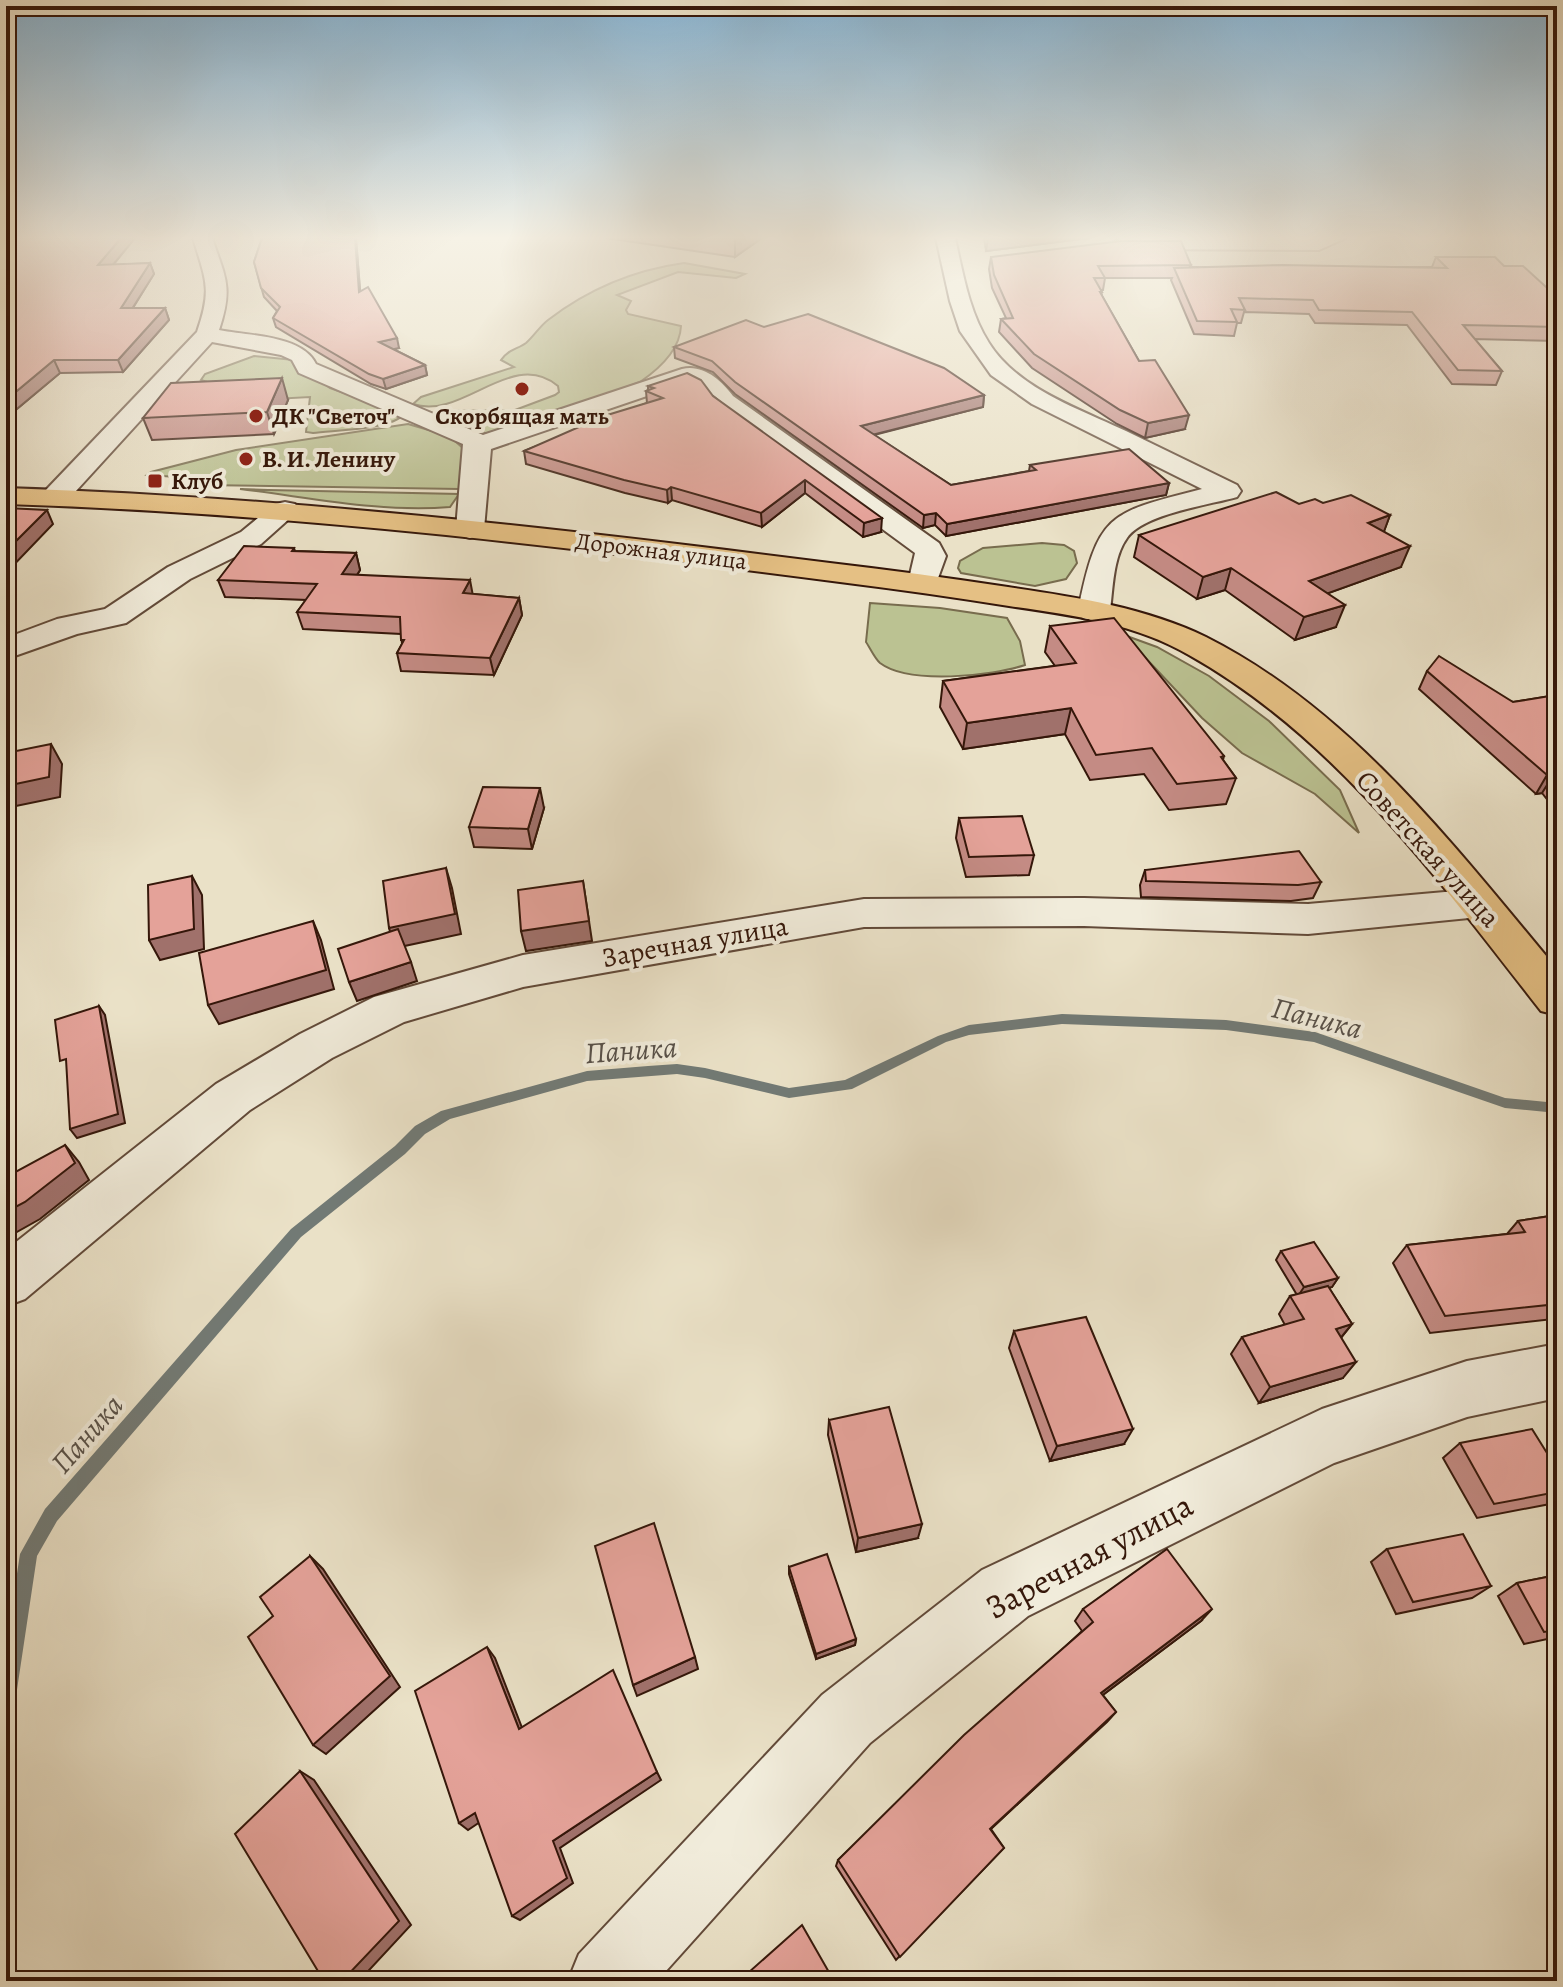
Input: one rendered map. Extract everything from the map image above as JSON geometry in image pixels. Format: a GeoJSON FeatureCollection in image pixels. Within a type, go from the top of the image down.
{"type":"FeatureCollection","features":[{"type":"Feature","properties":{"kind":"main road","name":"Дорожная улица"},"geometry":{"type":"LineString","coordinates":[[6,496],[285,510],[923,583],[1094,611],[1146,625],[1196,645],[1246,674],[1291,706]]}},
{"type":"Feature","properties":{"kind":"main road","name":"Советская улица"},"geometry":{"type":"LineString","coordinates":[[1291,706],[1380,791],[1479,903],[1557,999]]}},
{"type":"Feature","properties":{"kind":"street"},"geometry":{"type":"LineString","coordinates":[[55,497],[208,331]]}},
{"type":"Feature","properties":{"kind":"street"},"geometry":{"type":"LineString","coordinates":[[972,331],[988,358],[1019,386],[1227,491],[1135,518],[1116,532],[1109,545],[1094,611]]}},
{"type":"Feature","properties":{"kind":"street"},"geometry":{"type":"LineString","coordinates":[[207,334],[287,350],[301,356],[307,368],[459,433],[478,445]]}},
{"type":"Feature","properties":{"kind":"street"},"geometry":{"type":"LineString","coordinates":[[478,445],[690,374],[712,385],[724,401],[929,549],[931,556],[923,583]]}},
{"type":"Feature","properties":{"kind":"street"},"geometry":{"type":"LineString","coordinates":[[470,529],[478,445]]}},
{"type":"Feature","properties":{"kind":"street"},"geometry":{"type":"LineString","coordinates":[[6,649],[68,626],[115,616],[179,573],[251,538],[285,510]]}},
{"type":"Feature","properties":{"kind":"street","name":"Заречная улица"},"geometry":{"type":"LineString","coordinates":[[6,1282],[233,1097],[316,1046],[390,1009],[523,971],[864,913],[1084,912],[1308,919],[1479,903]]}},
{"type":"Feature","properties":{"kind":"street","name":"Заречная улица"},"geometry":{"type":"LineString","coordinates":[[606,1981],[846,1719],[1005,1593],[1322,1438],[1467,1389],[1557,1371]]}},
{"type":"Feature","properties":{"kind":"green space"},"geometry":{"type":"Polygon","coordinates":[[[538,331],[680,331],[667,358],[640,382],[493,436],[436,415],[445,411],[515,410],[555,395],[559,392],[558,386],[541,376],[523,375],[505,379],[450,403],[431,407],[413,404],[421,397],[514,367],[501,360],[538,331]]]}},
{"type":"Feature","properties":{"kind":"green space"},"geometry":{"type":"Polygon","coordinates":[[[254,356],[294,360],[330,388],[404,414],[375,426],[306,432],[310,397],[220,402],[208,382],[201,380],[205,374],[254,356]]]}},
{"type":"Feature","properties":{"kind":"green space"},"geometry":{"type":"Polygon","coordinates":[[[408,424],[449,436],[464,449],[459,489],[202,485],[177,477],[147,475],[236,450],[408,424]]]}},
{"type":"Feature","properties":{"kind":"green space"},"geometry":{"type":"Polygon","coordinates":[[[240,489],[459,494],[450,507],[398,508],[240,489]]]}},
{"type":"Feature","properties":{"kind":"green space"},"geometry":{"type":"Polygon","coordinates":[[[1042,543],[1064,545],[1074,551],[1077,563],[1066,579],[1035,586],[961,573],[958,568],[960,561],[983,548],[1042,543]]]}},
{"type":"Feature","properties":{"kind":"green space"},"geometry":{"type":"Polygon","coordinates":[[[870,603],[940,608],[1007,618],[1020,641],[1025,665],[951,676],[893,670],[878,661],[866,642],[870,603]]]}},
{"type":"Feature","properties":{"kind":"green space"},"geometry":{"type":"Polygon","coordinates":[[[1124,635],[1157,647],[1209,676],[1269,721],[1340,790],[1359,833],[1315,794],[1242,753],[1202,718],[1124,635]]]}},
{"type":"Feature","properties":{"kind":"building"},"geometry":{"type":"Polygon","coordinates":[[[6,331],[144,331],[118,360],[54,360],[6,400],[6,331]]]}},
{"type":"Feature","properties":{"kind":"building"},"geometry":{"type":"Polygon","coordinates":[[[295,331],[393,331],[397,338],[379,342],[425,365],[383,379],[295,331]]]}},
{"type":"Feature","properties":{"kind":"building"},"geometry":{"type":"Polygon","coordinates":[[[717,331],[850,331],[944,368],[984,395],[861,426],[951,485],[1036,470],[1030,465],[1129,449],[1169,483],[947,524],[936,513],[924,515],[735,382],[712,361],[674,347],[717,331]]]}},
{"type":"Feature","properties":{"kind":"building"},"geometry":{"type":"Polygon","coordinates":[[[1012,331],[1122,331],[1139,361],[1155,360],[1189,415],[1148,423],[1120,410],[1034,354],[1012,331]]]}},
{"type":"Feature","properties":{"kind":"building"},"geometry":{"type":"Polygon","coordinates":[[[1427,331],[1468,331],[1502,371],[1458,370],[1427,331]]]}},
{"type":"Feature","properties":{"kind":"building"},"geometry":{"type":"Polygon","coordinates":[[[687,373],[701,380],[713,396],[882,518],[864,523],[805,480],[761,513],[671,487],[667,490],[624,480],[524,451],[604,416],[663,398],[646,391],[654,388],[648,386],[687,373]]]}},
{"type":"Feature","properties":{"kind":"building"},"geometry":{"type":"Polygon","coordinates":[[[282,378],[267,412],[143,418],[171,383],[282,378]]]}},
{"type":"Feature","properties":{"kind":"building"},"geometry":{"type":"Polygon","coordinates":[[[1276,492],[1299,504],[1315,499],[1323,503],[1351,495],[1390,515],[1368,523],[1410,546],[1309,581],[1345,605],[1304,617],[1231,568],[1203,577],[1139,535],[1276,492]]]}},
{"type":"Feature","properties":{"kind":"building"},"geometry":{"type":"Polygon","coordinates":[[[6,508],[47,510],[6,551],[6,508]]]}},
{"type":"Feature","properties":{"kind":"building"},"geometry":{"type":"Polygon","coordinates":[[[244,546],[356,553],[342,574],[470,580],[463,593],[519,598],[490,658],[397,653],[404,640],[401,640],[400,617],[297,612],[317,584],[218,580],[244,546]]]}},
{"type":"Feature","properties":{"kind":"building"},"geometry":{"type":"Polygon","coordinates":[[[1114,618],[1224,756],[1221,757],[1236,778],[1177,784],[1152,748],[1096,755],[1071,708],[967,723],[943,681],[1076,663],[1050,626],[1114,618]]]}},
{"type":"Feature","properties":{"kind":"building"},"geometry":{"type":"Polygon","coordinates":[[[1439,656],[1513,702],[1557,695],[1557,778],[1554,774],[1547,775],[1427,671],[1439,656]]]}},
{"type":"Feature","properties":{"kind":"building"},"geometry":{"type":"Polygon","coordinates":[[[51,744],[49,777],[6,786],[6,753],[51,744]]]}},
{"type":"Feature","properties":{"kind":"building"},"geometry":{"type":"Polygon","coordinates":[[[483,787],[540,788],[528,829],[469,827],[483,787]]]}},
{"type":"Feature","properties":{"kind":"building"},"geometry":{"type":"Polygon","coordinates":[[[1022,816],[1034,855],[969,857],[959,818],[1022,816]]]}},
{"type":"Feature","properties":{"kind":"building"},"geometry":{"type":"Polygon","coordinates":[[[1299,851],[1321,882],[1298,885],[1146,881],[1145,870],[1299,851]]]}},
{"type":"Feature","properties":{"kind":"building"},"geometry":{"type":"Polygon","coordinates":[[[446,868],[455,914],[389,928],[383,881],[446,868]]]}},
{"type":"Feature","properties":{"kind":"building"},"geometry":{"type":"Polygon","coordinates":[[[192,876],[194,929],[149,940],[148,885],[192,876]]]}},
{"type":"Feature","properties":{"kind":"building"},"geometry":{"type":"Polygon","coordinates":[[[583,881],[589,921],[521,931],[518,890],[583,881]]]}},
{"type":"Feature","properties":{"kind":"building"},"geometry":{"type":"Polygon","coordinates":[[[313,921],[326,970],[208,1005],[199,953],[313,921]]]}},
{"type":"Feature","properties":{"kind":"building"},"geometry":{"type":"Polygon","coordinates":[[[398,929],[411,962],[349,982],[338,949],[398,929]]]}},
{"type":"Feature","properties":{"kind":"building"},"geometry":{"type":"Polygon","coordinates":[[[99,1006],[118,1114],[70,1129],[66,1059],[60,1061],[55,1020],[99,1006]]]}},
{"type":"Feature","properties":{"kind":"building"},"geometry":{"type":"Polygon","coordinates":[[[65,1145],[75,1163],[25,1202],[6,1212],[6,1177],[65,1145]]]}},
{"type":"Feature","properties":{"kind":"building"},"geometry":{"type":"Polygon","coordinates":[[[1557,1215],[1557,1304],[1445,1316],[1407,1245],[1525,1232],[1518,1221],[1557,1215]]]}},
{"type":"Feature","properties":{"kind":"building"},"geometry":{"type":"Polygon","coordinates":[[[1314,1242],[1338,1278],[1304,1287],[1281,1251],[1314,1242]]]}},
{"type":"Feature","properties":{"kind":"building"},"geometry":{"type":"Polygon","coordinates":[[[1328,1286],[1352,1324],[1336,1329],[1356,1362],[1270,1387],[1242,1337],[1304,1319],[1290,1296],[1328,1286]]]}},
{"type":"Feature","properties":{"kind":"building"},"geometry":{"type":"Polygon","coordinates":[[[1086,1317],[1133,1429],[1057,1446],[1014,1331],[1086,1317]]]}},
{"type":"Feature","properties":{"kind":"building"},"geometry":{"type":"Polygon","coordinates":[[[889,1407],[922,1524],[858,1538],[829,1420],[889,1407]]]}},
{"type":"Feature","properties":{"kind":"building"},"geometry":{"type":"Polygon","coordinates":[[[1532,1429],[1557,1469],[1557,1492],[1494,1504],[1460,1443],[1532,1429]]]}},
{"type":"Feature","properties":{"kind":"building"},"geometry":{"type":"Polygon","coordinates":[[[654,1523],[695,1657],[633,1685],[595,1546],[654,1523]]]}},
{"type":"Feature","properties":{"kind":"building"},"geometry":{"type":"Polygon","coordinates":[[[1463,1534],[1491,1586],[1413,1602],[1387,1549],[1463,1534]]]}},
{"type":"Feature","properties":{"kind":"building"},"geometry":{"type":"Polygon","coordinates":[[[1167,1549],[1212,1609],[1101,1693],[1116,1712],[990,1829],[1004,1848],[900,1957],[838,1860],[964,1735],[1093,1622],[1083,1609],[1167,1549]]]}},
{"type":"Feature","properties":{"kind":"building"},"geometry":{"type":"Polygon","coordinates":[[[827,1554],[856,1639],[816,1654],[789,1567],[827,1554]]]}},
{"type":"Feature","properties":{"kind":"building"},"geometry":{"type":"Polygon","coordinates":[[[310,1556],[390,1676],[313,1745],[248,1637],[273,1616],[260,1597],[310,1556]]]}},
{"type":"Feature","properties":{"kind":"building"},"geometry":{"type":"Polygon","coordinates":[[[1557,1575],[1557,1630],[1544,1632],[1517,1583],[1557,1575]]]}},
{"type":"Feature","properties":{"kind":"building"},"geometry":{"type":"Polygon","coordinates":[[[487,1647],[519,1729],[613,1670],[657,1772],[553,1841],[567,1878],[512,1916],[475,1813],[459,1823],[415,1691],[487,1647]]]}},
{"type":"Feature","properties":{"kind":"building"},"geometry":{"type":"Polygon","coordinates":[[[300,1771],[399,1921],[342,1981],[324,1981],[235,1834],[300,1771]]]}},
{"type":"Feature","properties":{"kind":"building"},"geometry":{"type":"Polygon","coordinates":[[[802,1925],[834,1981],[739,1981],[802,1925]]]}},
{"type":"Feature","properties":{"kind":"waterway","name":"Паника"},"geometry":{"type":"LineString","coordinates":[[6,1703],[29,1554],[51,1515],[296,1233],[400,1150],[420,1130],[446,1115],[587,1076],[648,1071],[677,1069],[705,1073],[789,1093],[847,1085],[942,1039],[969,1030],[1062,1019],[1226,1025],[1315,1037],[1505,1103],[1557,1108]]}},
{"type":"Feature","properties":{"kind":"place","name":"Скорбящая мать"},"geometry":{"type":"Point","coordinates":[522,389]}},
{"type":"Feature","properties":{"kind":"place","name":"ДК \"Светоч\""},"geometry":{"type":"Point","coordinates":[256,416]}},
{"type":"Feature","properties":{"kind":"place","name":"В. И. Ленину"},"geometry":{"type":"Point","coordinates":[246,459]}},
{"type":"Feature","properties":{"kind":"place","name":"Клуб"},"geometry":{"type":"Point","coordinates":[155,481]}}]}
